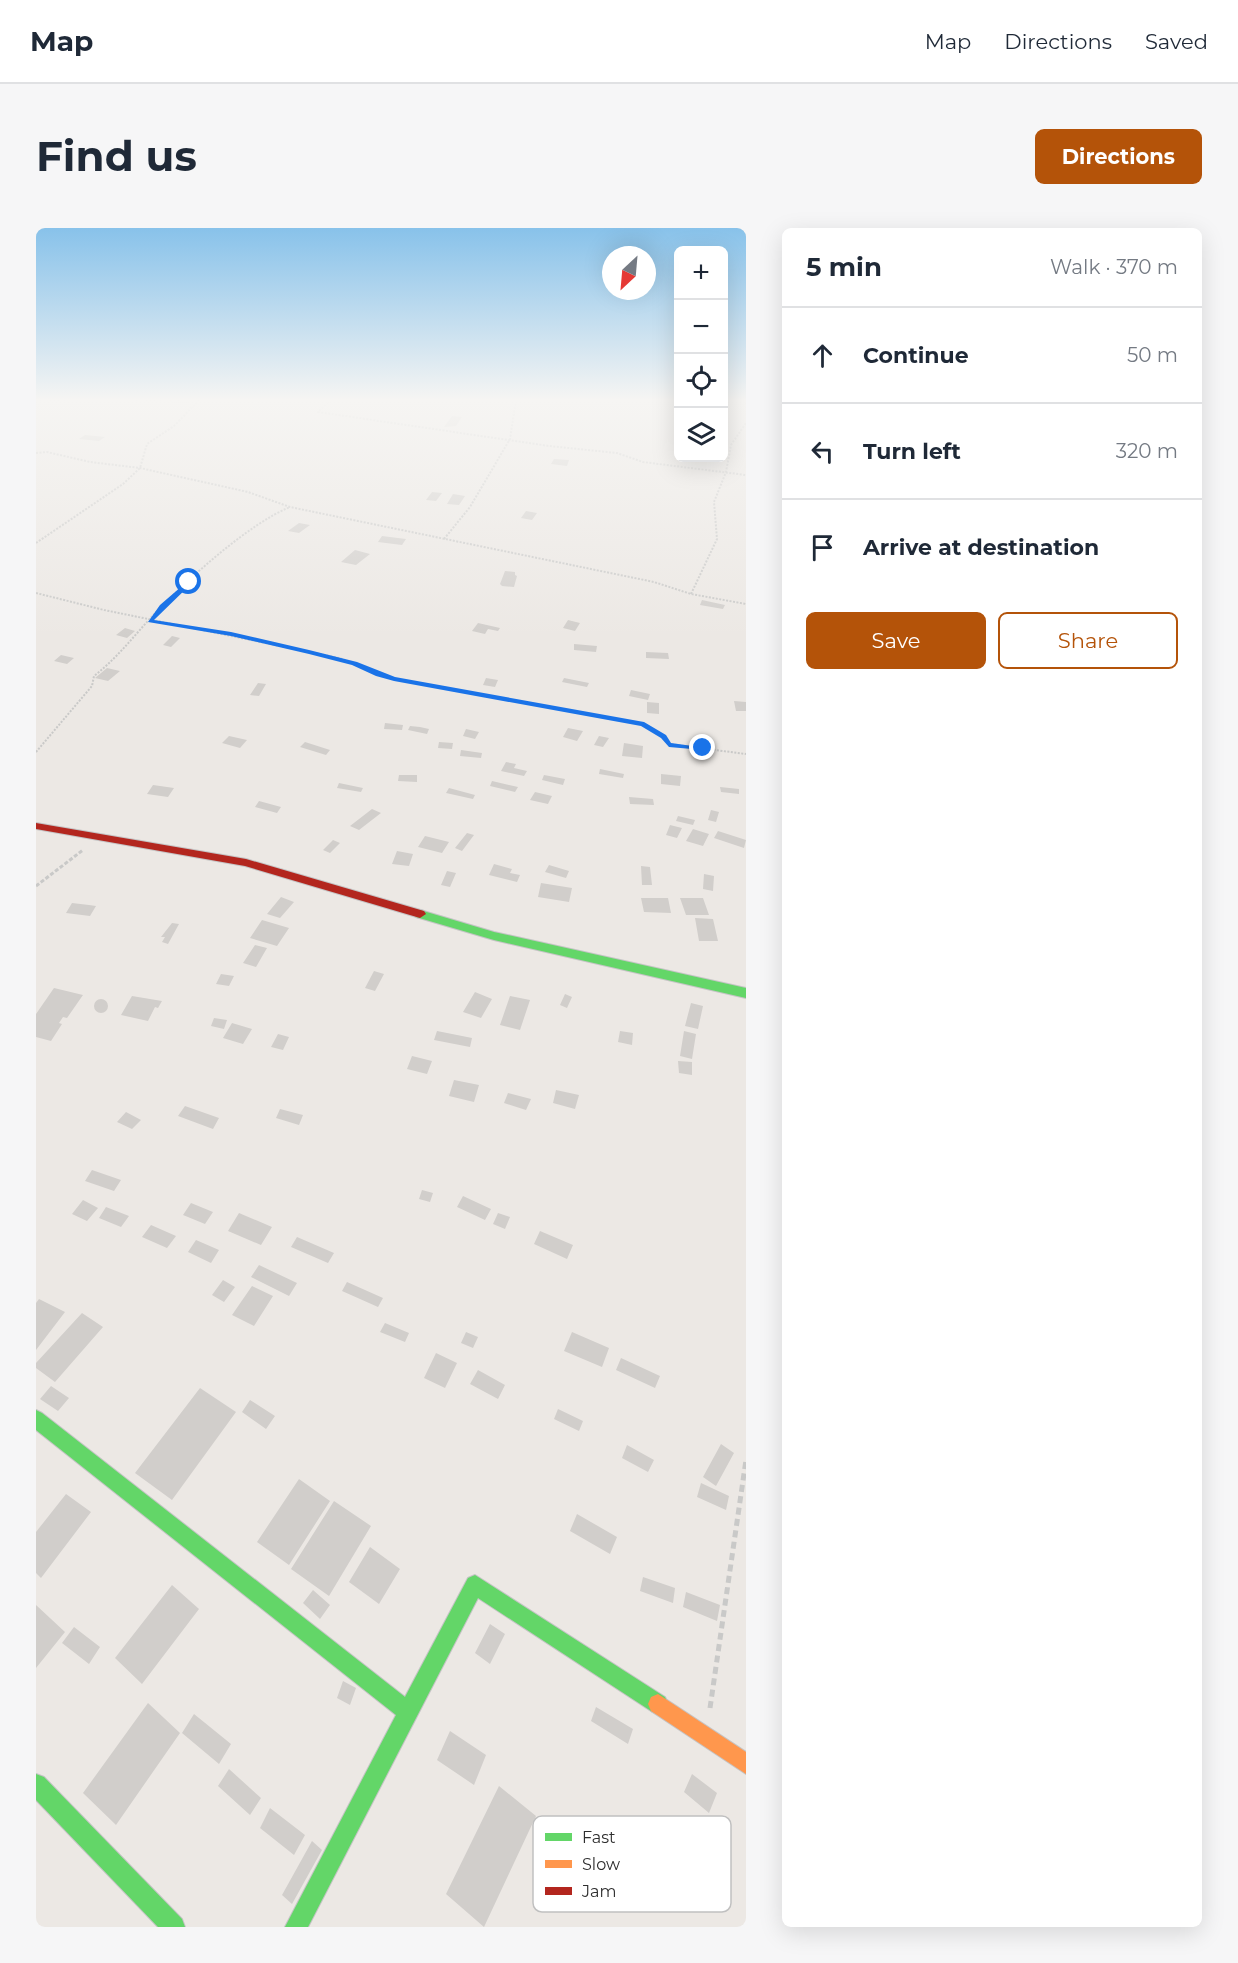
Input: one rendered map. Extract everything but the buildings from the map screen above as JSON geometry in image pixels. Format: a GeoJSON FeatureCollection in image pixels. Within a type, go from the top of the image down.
{"type":"FeatureCollection","features":[{"type":"Feature","properties":{"kind":"street"},"geometry":{"type":"LineString","coordinates":[[36,826],[246,863],[494,936],[746,993]]}},
{"type":"Feature","properties":{"kind":"street"},"geometry":{"type":"LineString","coordinates":[[36,1419],[408,1712]]}},
{"type":"Feature","properties":{"kind":"street"},"geometry":{"type":"LineString","coordinates":[[296,1927],[475,1585],[706,1735],[746,1764]]}},
{"type":"Feature","properties":{"kind":"street"},"geometry":{"type":"LineString","coordinates":[[36,1785],[174,1927]]}},
{"type":"Feature","properties":{"kind":"path"},"geometry":{"type":"LineString","coordinates":[[36,543],[128,479]]}},
{"type":"Feature","properties":{"kind":"path"},"geometry":{"type":"LineString","coordinates":[[191,479],[248,492],[291,507],[654,582],[691,594],[746,604]]}},
{"type":"Feature","properties":{"kind":"path"},"geometry":{"type":"LineString","coordinates":[[444,539],[471,507],[487,479]]}},
{"type":"Feature","properties":{"kind":"path"},"geometry":{"type":"LineString","coordinates":[[691,594],[717,539],[714,502],[723,479]]}},
{"type":"Feature","properties":{"kind":"path"},"geometry":{"type":"LineString","coordinates":[[36,752],[92,686],[94,676],[117,658],[162,606],[213,560],[270,515],[291,507]]}},
{"type":"Feature","properties":{"kind":"path"},"geometry":{"type":"LineString","coordinates":[[36,593],[150,621],[231,634],[309,652],[354,664],[378,675],[394,679],[644,724],[664,737],[669,744],[746,754]]}},
{"type":"Feature","properties":{"kind":"path"},"geometry":{"type":"LineString","coordinates":[[36,886],[99,837]]}},
{"type":"Feature","properties":{"kind":"path"},"geometry":{"type":"LineString","coordinates":[[706,1735],[746,1460]]}},
{"type":"Feature","properties":{"kind":"traffic: fast"},"geometry":{"type":"LineString","coordinates":[[420,914],[494,936],[746,993]]}},
{"type":"Feature","properties":{"kind":"traffic: fast"},"geometry":{"type":"LineString","coordinates":[[36,1419],[408,1712]]}},
{"type":"Feature","properties":{"kind":"traffic: fast"},"geometry":{"type":"LineString","coordinates":[[296,1927],[475,1585],[658,1704]]}},
{"type":"Feature","properties":{"kind":"traffic: fast"},"geometry":{"type":"LineString","coordinates":[[36,1785],[174,1927]]}},
{"type":"Feature","properties":{"kind":"traffic: slow"},"geometry":{"type":"LineString","coordinates":[[658,1704],[746,1764]]}},
{"type":"Feature","properties":{"kind":"traffic: jam"},"geometry":{"type":"LineString","coordinates":[[36,826],[246,863],[420,914]]}},
{"type":"Feature","properties":{"kind":"route"},"geometry":{"type":"LineString","coordinates":[[189,582],[162,606],[150,621],[231,634],[309,652],[359,665],[378,675],[394,679],[644,724],[664,737],[669,744],[703,748]]}}]}
